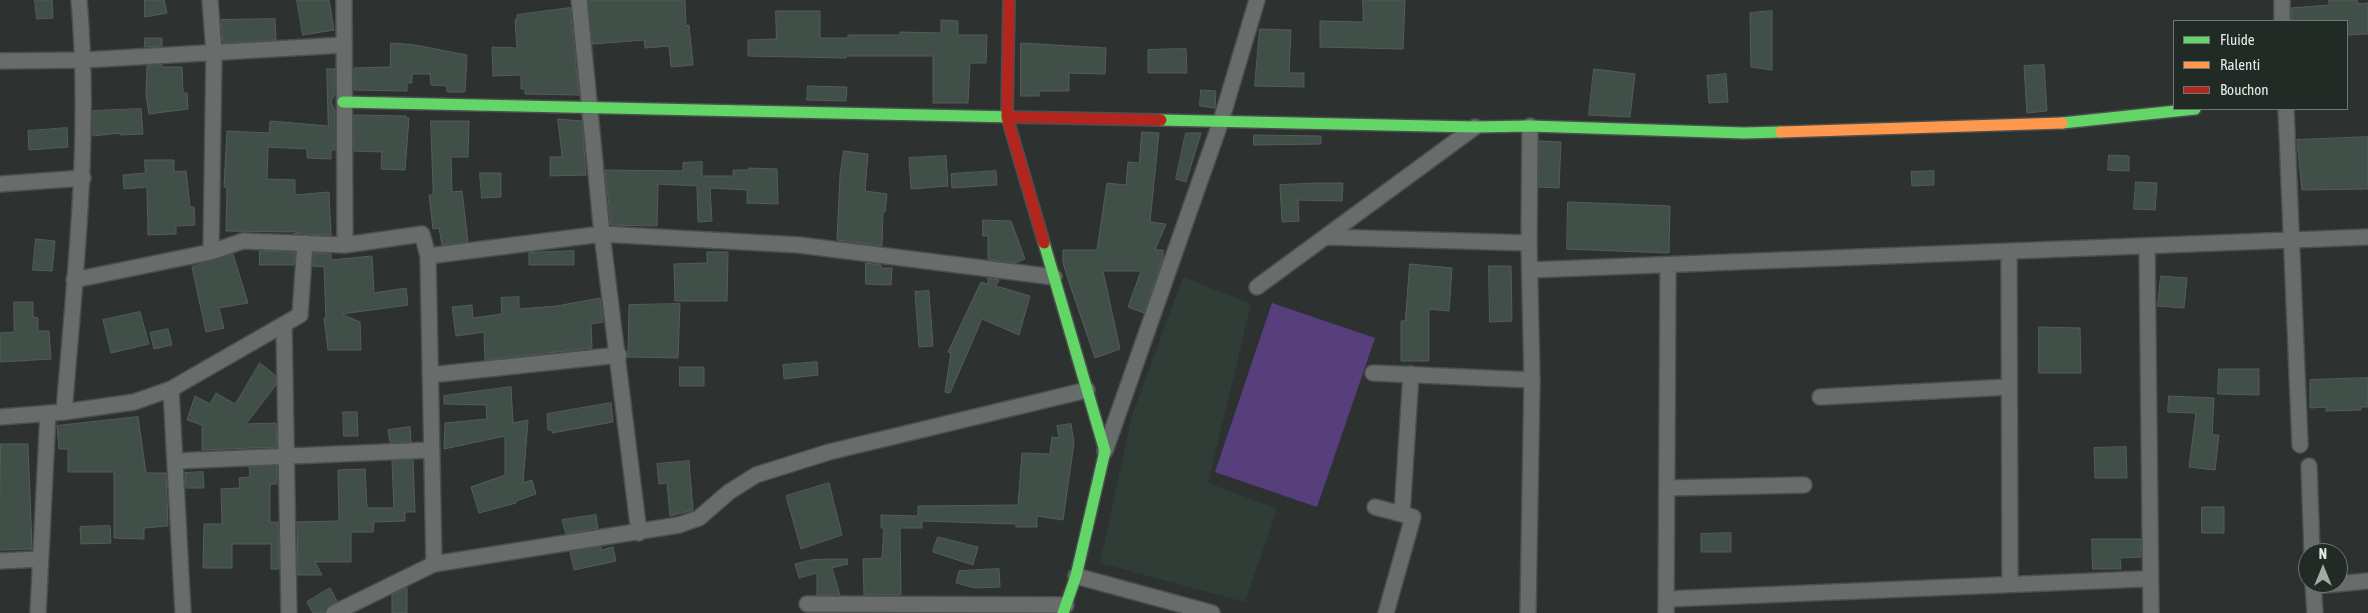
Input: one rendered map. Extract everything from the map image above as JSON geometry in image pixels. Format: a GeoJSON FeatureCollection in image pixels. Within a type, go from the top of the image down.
{"type":"FeatureCollection","features":[{"type":"Feature","properties":{"kind":"street"},"geometry":{"type":"LineString","coordinates":[[64,412],[83,178],[84,60],[79,0]]}},
{"type":"Feature","properties":{"kind":"street"},"geometry":{"type":"LineString","coordinates":[[210,0],[214,52],[211,252]]}},
{"type":"Feature","properties":{"kind":"street"},"geometry":{"type":"LineString","coordinates":[[344,0],[345,245]]}},
{"type":"Feature","properties":{"kind":"street"},"geometry":{"type":"LineString","coordinates":[[579,0],[602,234],[619,355],[639,533]]}},
{"type":"Feature","properties":{"kind":"street"},"geometry":{"type":"LineString","coordinates":[[1009,0],[1007,116],[1105,451]]}},
{"type":"Feature","properties":{"kind":"street"},"geometry":{"type":"LineString","coordinates":[[806,604],[916,609],[1064,609],[1076,576],[1105,451],[1220,121],[1257,0]]}},
{"type":"Feature","properties":{"kind":"street"},"geometry":{"type":"LineString","coordinates":[[2282,0],[2282,20]]}},
{"type":"Feature","properties":{"kind":"street"},"geometry":{"type":"LineString","coordinates":[[0,61],[84,60],[343,45]]}},
{"type":"Feature","properties":{"kind":"street"},"geometry":{"type":"LineString","coordinates":[[343,102],[1475,127],[1530,126],[1744,133],[2038,126],[2186,110]]}},
{"type":"Feature","properties":{"kind":"street"},"geometry":{"type":"LineString","coordinates":[[2286,110],[2300,445]]}},
{"type":"Feature","properties":{"kind":"street"},"geometry":{"type":"LineString","coordinates":[[1528,613],[1532,380],[1529,243],[1530,126]]}},
{"type":"Feature","properties":{"kind":"street"},"geometry":{"type":"LineString","coordinates":[[1257,288],[1475,127]]}},
{"type":"Feature","properties":{"kind":"street"},"geometry":{"type":"LineString","coordinates":[[0,184],[83,178]]}},
{"type":"Feature","properties":{"kind":"street"},"geometry":{"type":"LineString","coordinates":[[74,280],[211,252],[243,241],[345,245],[422,234],[428,256],[434,564]]}},
{"type":"Feature","properties":{"kind":"street"},"geometry":{"type":"LineString","coordinates":[[428,256],[602,234],[799,245],[1054,277]]}},
{"type":"Feature","properties":{"kind":"street"},"geometry":{"type":"LineString","coordinates":[[1326,237],[1529,243]]}},
{"type":"Feature","properties":{"kind":"street"},"geometry":{"type":"LineString","coordinates":[[1530,270],[2368,237]]}},
{"type":"Feature","properties":{"kind":"street"},"geometry":{"type":"LineString","coordinates":[[0,417],[64,412],[134,402],[171,389],[300,315],[305,243]]}},
{"type":"Feature","properties":{"kind":"street"},"geometry":{"type":"LineString","coordinates":[[2147,246],[2151,613]]}},
{"type":"Feature","properties":{"kind":"street"},"geometry":{"type":"LineString","coordinates":[[2009,252],[2010,584]]}},
{"type":"Feature","properties":{"kind":"street"},"geometry":{"type":"LineString","coordinates":[[1668,265],[1666,606],[2010,584],[2143,579]]}},
{"type":"Feature","properties":{"kind":"street"},"geometry":{"type":"LineString","coordinates":[[284,324],[289,613]]}},
{"type":"Feature","properties":{"kind":"street"},"geometry":{"type":"LineString","coordinates":[[430,375],[619,355]]}},
{"type":"Feature","properties":{"kind":"street"},"geometry":{"type":"LineString","coordinates":[[1372,373],[1532,380]]}},
{"type":"Feature","properties":{"kind":"street"},"geometry":{"type":"LineString","coordinates":[[1402,514],[1411,374]]}},
{"type":"Feature","properties":{"kind":"street"},"geometry":{"type":"LineString","coordinates":[[1820,397],[2009,387]]}},
{"type":"Feature","properties":{"kind":"street"},"geometry":{"type":"LineString","coordinates":[[171,389],[183,613]]}},
{"type":"Feature","properties":{"kind":"street"},"geometry":{"type":"LineString","coordinates":[[338,612],[434,564],[639,533],[699,518],[729,492],[756,476],[828,452],[1087,390]]}},
{"type":"Feature","properties":{"kind":"street"},"geometry":{"type":"LineString","coordinates":[[38,613],[48,413]]}},
{"type":"Feature","properties":{"kind":"street"},"geometry":{"type":"LineString","coordinates":[[174,461],[432,450]]}},
{"type":"Feature","properties":{"kind":"street"},"geometry":{"type":"LineString","coordinates":[[2309,466],[2312,543]]}},
{"type":"Feature","properties":{"kind":"street"},"geometry":{"type":"LineString","coordinates":[[1667,488],[1804,485]]}},
{"type":"Feature","properties":{"kind":"street"},"geometry":{"type":"LineString","coordinates":[[1375,506],[1413,517],[1386,613]]}},
{"type":"Feature","properties":{"kind":"street"},"geometry":{"type":"LineString","coordinates":[[0,561],[40,558]]}},
{"type":"Feature","properties":{"kind":"street"},"geometry":{"type":"LineString","coordinates":[[1076,576],[1212,613]]}},
{"type":"Feature","properties":{"kind":"street"},"geometry":{"type":"LineString","coordinates":[[2348,582],[2368,581]]}},
{"type":"Feature","properties":{"kind":"street"},"geometry":{"type":"LineString","coordinates":[[2314,593],[2315,613]]}},
{"type":"Feature","properties":{"kind":"shaded area"},"geometry":{"type":"Polygon","coordinates":[[[1183,277],[1251,304],[1208,483],[1277,509],[1245,602],[1100,563],[1132,416],[1183,277]]]}},
{"type":"Feature","properties":{"kind":"shaded area"},"geometry":{"type":"Polygon","coordinates":[[[1272,303],[1375,338],[1317,507],[1215,472],[1272,303]]]}},
{"type":"Feature","properties":{"kind":"building"},"geometry":{"type":"Polygon","coordinates":[[[35,0],[52,0],[53,18],[37,19],[35,0]]]}},
{"type":"Feature","properties":{"kind":"building"},"geometry":{"type":"Polygon","coordinates":[[[145,0],[164,0],[167,13],[145,17],[145,0]]]}},
{"type":"Feature","properties":{"kind":"building"},"geometry":{"type":"Polygon","coordinates":[[[297,0],[329,0],[334,30],[303,35],[297,0]]]}},
{"type":"Feature","properties":{"kind":"building"},"geometry":{"type":"Polygon","coordinates":[[[588,0],[685,0],[686,26],[689,25],[693,65],[671,67],[669,46],[645,48],[644,40],[593,44],[588,0]]]}},
{"type":"Feature","properties":{"kind":"building"},"geometry":{"type":"Polygon","coordinates":[[[1363,0],[1405,0],[1403,49],[1320,47],[1320,21],[1363,22],[1363,0]]]}},
{"type":"Feature","properties":{"kind":"building"},"geometry":{"type":"Polygon","coordinates":[[[2329,0],[2357,0],[2358,4],[2368,3],[2368,34],[2348,35],[2348,20],[2291,20],[2291,8],[2329,5],[2329,0]]]}},
{"type":"Feature","properties":{"kind":"building"},"geometry":{"type":"Polygon","coordinates":[[[570,8],[579,95],[525,94],[525,89],[521,89],[521,75],[493,76],[492,47],[517,48],[515,20],[517,15],[570,8]]]}},
{"type":"Feature","properties":{"kind":"building"},"geometry":{"type":"Polygon","coordinates":[[[776,11],[820,11],[820,38],[848,38],[848,35],[900,35],[900,32],[941,33],[941,20],[958,21],[958,35],[987,35],[986,63],[970,63],[968,103],[933,103],[933,56],[846,56],[846,58],[748,56],[748,40],[776,39],[776,11]]]}},
{"type":"Feature","properties":{"kind":"building"},"geometry":{"type":"Polygon","coordinates":[[[1772,11],[1772,70],[1751,67],[1750,13],[1772,11]]]}},
{"type":"Feature","properties":{"kind":"building"},"geometry":{"type":"Polygon","coordinates":[[[275,19],[276,40],[223,43],[221,20],[275,19]]]}},
{"type":"Feature","properties":{"kind":"building"},"geometry":{"type":"Polygon","coordinates":[[[1260,29],[1291,30],[1289,73],[1304,73],[1304,87],[1255,86],[1260,29]]]}},
{"type":"Feature","properties":{"kind":"building"},"geometry":{"type":"Polygon","coordinates":[[[145,38],[162,38],[162,46],[145,47],[145,38]]]}},
{"type":"Feature","properties":{"kind":"building"},"geometry":{"type":"Polygon","coordinates":[[[391,43],[415,45],[467,55],[465,92],[447,92],[447,86],[431,85],[430,74],[412,74],[412,83],[407,83],[407,91],[354,90],[354,68],[390,67],[391,43]]]}},
{"type":"Feature","properties":{"kind":"building"},"geometry":{"type":"Polygon","coordinates":[[[1021,43],[1106,48],[1105,74],[1069,73],[1069,91],[1039,91],[1039,96],[1021,96],[1021,43]]]}},
{"type":"Feature","properties":{"kind":"building"},"geometry":{"type":"Polygon","coordinates":[[[1186,49],[1187,73],[1148,73],[1148,50],[1186,49]]]}},
{"type":"Feature","properties":{"kind":"building"},"geometry":{"type":"Polygon","coordinates":[[[162,65],[162,67],[182,67],[183,93],[187,93],[188,109],[149,114],[146,95],[147,66],[162,65]]]}},
{"type":"Feature","properties":{"kind":"building"},"geometry":{"type":"Polygon","coordinates":[[[2044,65],[2047,111],[2027,113],[2024,66],[2044,65]]]}},
{"type":"Feature","properties":{"kind":"building"},"geometry":{"type":"Polygon","coordinates":[[[327,69],[335,69],[335,93],[331,102],[335,111],[335,150],[331,150],[331,159],[307,158],[307,149],[268,147],[267,179],[295,180],[295,195],[329,192],[331,235],[294,234],[300,232],[226,231],[227,188],[224,187],[227,131],[269,133],[270,121],[328,126],[327,69]]]}},
{"type":"Feature","properties":{"kind":"building"},"geometry":{"type":"Polygon","coordinates":[[[1594,69],[1635,74],[1630,117],[1589,115],[1594,69]]]}},
{"type":"Feature","properties":{"kind":"building"},"geometry":{"type":"Polygon","coordinates":[[[1726,74],[1728,102],[1709,103],[1707,76],[1726,74]]]}},
{"type":"Feature","properties":{"kind":"building"},"geometry":{"type":"Polygon","coordinates":[[[808,86],[847,87],[846,101],[807,100],[808,86]]]}},
{"type":"Feature","properties":{"kind":"building"},"geometry":{"type":"Polygon","coordinates":[[[1201,90],[1216,91],[1215,108],[1200,106],[1201,90]]]}},
{"type":"Feature","properties":{"kind":"building"},"geometry":{"type":"Polygon","coordinates":[[[141,109],[143,134],[120,135],[120,133],[93,136],[93,111],[141,109]]]}},
{"type":"Feature","properties":{"kind":"building"},"geometry":{"type":"Polygon","coordinates":[[[354,115],[406,116],[406,118],[409,118],[405,170],[381,169],[382,152],[354,151],[354,115]]]}},
{"type":"Feature","properties":{"kind":"building"},"geometry":{"type":"Polygon","coordinates":[[[558,119],[582,121],[586,175],[550,176],[550,157],[562,157],[558,119]]]}},
{"type":"Feature","properties":{"kind":"building"},"geometry":{"type":"Polygon","coordinates":[[[431,121],[469,121],[468,157],[451,157],[452,192],[462,191],[468,242],[442,245],[439,228],[433,229],[429,195],[433,195],[431,121]]]}},
{"type":"Feature","properties":{"kind":"building"},"geometry":{"type":"Polygon","coordinates":[[[67,128],[68,147],[29,150],[28,131],[67,128]]]}},
{"type":"Feature","properties":{"kind":"building"},"geometry":{"type":"Polygon","coordinates":[[[1142,132],[1159,133],[1150,222],[1166,224],[1155,250],[1163,250],[1163,258],[1144,313],[1128,307],[1141,271],[1103,271],[1120,349],[1095,358],[1063,263],[1063,250],[1097,250],[1107,183],[1126,185],[1128,162],[1139,163],[1142,132]]]}},
{"type":"Feature","properties":{"kind":"building"},"geometry":{"type":"Polygon","coordinates":[[[1186,133],[1201,133],[1186,182],[1176,179],[1186,133]]]}},
{"type":"Feature","properties":{"kind":"building"},"geometry":{"type":"Polygon","coordinates":[[[1254,135],[1321,136],[1321,144],[1254,145],[1254,135]]]}},
{"type":"Feature","properties":{"kind":"building"},"geometry":{"type":"Polygon","coordinates":[[[2368,137],[2368,189],[2302,190],[2297,140],[2368,137]]]}},
{"type":"Feature","properties":{"kind":"building"},"geometry":{"type":"Polygon","coordinates":[[[1539,141],[1561,142],[1559,188],[1539,187],[1539,141]]]}},
{"type":"Feature","properties":{"kind":"building"},"geometry":{"type":"Polygon","coordinates":[[[844,151],[868,154],[865,191],[887,194],[885,212],[883,212],[882,246],[837,240],[840,175],[844,151]]]}},
{"type":"Feature","properties":{"kind":"building"},"geometry":{"type":"Polygon","coordinates":[[[2109,155],[2129,156],[2129,171],[2108,170],[2109,155]]]}},
{"type":"Feature","properties":{"kind":"building"},"geometry":{"type":"Polygon","coordinates":[[[946,156],[948,186],[911,189],[909,158],[946,156]]]}},
{"type":"Feature","properties":{"kind":"building"},"geometry":{"type":"Polygon","coordinates":[[[145,160],[174,160],[174,172],[186,171],[190,207],[194,207],[195,225],[176,226],[176,234],[148,235],[147,187],[124,189],[123,175],[145,173],[145,160]]]}},
{"type":"Feature","properties":{"kind":"building"},"geometry":{"type":"Polygon","coordinates":[[[702,162],[702,176],[733,176],[733,170],[749,170],[749,168],[777,169],[778,204],[747,203],[747,190],[710,188],[712,221],[698,222],[697,186],[658,184],[657,226],[611,225],[605,170],[683,171],[683,163],[702,162]]]}},
{"type":"Feature","properties":{"kind":"building"},"geometry":{"type":"Polygon","coordinates":[[[996,171],[997,185],[952,188],[951,174],[996,171]]]}},
{"type":"Feature","properties":{"kind":"building"},"geometry":{"type":"Polygon","coordinates":[[[1934,171],[1934,185],[1912,186],[1911,172],[1934,171]]]}},
{"type":"Feature","properties":{"kind":"building"},"geometry":{"type":"Polygon","coordinates":[[[480,173],[501,173],[501,197],[482,198],[480,173]]]}},
{"type":"Feature","properties":{"kind":"building"},"geometry":{"type":"Polygon","coordinates":[[[2136,182],[2157,183],[2155,210],[2134,209],[2136,182]]]}},
{"type":"Feature","properties":{"kind":"building"},"geometry":{"type":"Polygon","coordinates":[[[1343,183],[1342,201],[1298,200],[1299,221],[1282,222],[1280,185],[1343,183]]]}},
{"type":"Feature","properties":{"kind":"building"},"geometry":{"type":"Polygon","coordinates":[[[1568,202],[1670,206],[1669,253],[1567,249],[1568,202]]]}},
{"type":"Feature","properties":{"kind":"building"},"geometry":{"type":"Polygon","coordinates":[[[983,220],[1011,221],[1025,259],[1014,263],[988,259],[988,236],[983,236],[983,220]]]}},
{"type":"Feature","properties":{"kind":"building"},"geometry":{"type":"Polygon","coordinates":[[[36,239],[55,241],[52,271],[33,270],[36,239]]]}},
{"type":"Feature","properties":{"kind":"building"},"geometry":{"type":"Polygon","coordinates":[[[260,251],[295,252],[294,265],[260,265],[260,251]]]}},
{"type":"Feature","properties":{"kind":"building"},"geometry":{"type":"Polygon","coordinates":[[[574,251],[574,265],[529,265],[529,253],[574,251]]]}},
{"type":"Feature","properties":{"kind":"building"},"geometry":{"type":"Polygon","coordinates":[[[707,252],[728,252],[727,301],[675,301],[674,264],[707,263],[707,252]]]}},
{"type":"Feature","properties":{"kind":"building"},"geometry":{"type":"Polygon","coordinates":[[[314,253],[331,254],[331,260],[372,256],[374,293],[406,288],[408,305],[342,314],[360,322],[361,350],[328,350],[324,318],[326,318],[324,267],[313,266],[314,253]]]}},
{"type":"Feature","properties":{"kind":"building"},"geometry":{"type":"Polygon","coordinates":[[[233,254],[248,303],[219,308],[224,328],[206,332],[192,267],[233,254]]]}},
{"type":"Feature","properties":{"kind":"building"},"geometry":{"type":"Polygon","coordinates":[[[866,263],[881,265],[881,268],[892,268],[891,285],[866,284],[866,263]]]}},
{"type":"Feature","properties":{"kind":"building"},"geometry":{"type":"Polygon","coordinates":[[[1410,264],[1452,268],[1449,311],[1429,309],[1429,361],[1401,361],[1401,321],[1405,321],[1410,264]]]}},
{"type":"Feature","properties":{"kind":"building"},"geometry":{"type":"Polygon","coordinates":[[[1489,266],[1511,266],[1512,321],[1490,322],[1489,266]]]}},
{"type":"Feature","properties":{"kind":"building"},"geometry":{"type":"Polygon","coordinates":[[[2161,276],[2187,278],[2184,308],[2158,306],[2161,276]]]}},
{"type":"Feature","properties":{"kind":"building"},"geometry":{"type":"Polygon","coordinates":[[[988,278],[999,280],[996,286],[1030,296],[1019,335],[982,319],[950,393],[945,392],[951,353],[948,352],[981,282],[988,284],[988,278]]]}},
{"type":"Feature","properties":{"kind":"building"},"geometry":{"type":"Polygon","coordinates":[[[929,291],[933,346],[919,347],[915,292],[929,291]]]}},
{"type":"Feature","properties":{"kind":"building"},"geometry":{"type":"Polygon","coordinates":[[[519,297],[519,309],[557,306],[600,298],[603,322],[591,324],[592,348],[485,360],[484,332],[456,336],[452,307],[472,305],[473,318],[502,314],[501,298],[519,297]]]}},
{"type":"Feature","properties":{"kind":"building"},"geometry":{"type":"Polygon","coordinates":[[[14,302],[33,302],[33,317],[38,318],[38,331],[49,331],[51,359],[0,362],[0,333],[14,332],[14,302]]]}},
{"type":"Feature","properties":{"kind":"building"},"geometry":{"type":"Polygon","coordinates":[[[680,304],[678,358],[628,357],[629,305],[680,304]]]}},
{"type":"Feature","properties":{"kind":"building"},"geometry":{"type":"Polygon","coordinates":[[[140,312],[149,344],[111,353],[103,320],[140,312]]]}},
{"type":"Feature","properties":{"kind":"building"},"geometry":{"type":"Polygon","coordinates":[[[2039,327],[2080,328],[2081,373],[2039,373],[2039,327]]]}},
{"type":"Feature","properties":{"kind":"building"},"geometry":{"type":"Polygon","coordinates":[[[168,329],[172,345],[154,349],[150,333],[168,329]]]}},
{"type":"Feature","properties":{"kind":"building"},"geometry":{"type":"Polygon","coordinates":[[[817,362],[818,375],[784,379],[783,365],[817,362]]]}},
{"type":"Feature","properties":{"kind":"building"},"geometry":{"type":"Polygon","coordinates":[[[260,363],[276,376],[276,385],[246,424],[276,423],[277,447],[202,450],[202,425],[187,420],[195,396],[210,404],[216,393],[235,404],[260,363]]]}},
{"type":"Feature","properties":{"kind":"building"},"geometry":{"type":"Polygon","coordinates":[[[680,367],[704,367],[704,386],[680,386],[680,367]]]}},
{"type":"Feature","properties":{"kind":"building"},"geometry":{"type":"Polygon","coordinates":[[[2219,369],[2259,369],[2259,395],[2218,394],[2219,369]]]}},
{"type":"Feature","properties":{"kind":"building"},"geometry":{"type":"Polygon","coordinates":[[[2368,378],[2368,407],[2361,407],[2361,410],[2326,411],[2326,407],[2310,408],[2310,380],[2368,378]]]}},
{"type":"Feature","properties":{"kind":"building"},"geometry":{"type":"Polygon","coordinates":[[[511,387],[513,423],[528,420],[523,483],[532,480],[536,494],[516,501],[516,503],[479,513],[471,487],[505,475],[505,436],[444,449],[445,423],[487,419],[486,405],[444,404],[444,396],[511,387]]]}},
{"type":"Feature","properties":{"kind":"building"},"geometry":{"type":"Polygon","coordinates":[[[2169,396],[2214,398],[2212,435],[2219,435],[2215,470],[2189,467],[2196,413],[2168,412],[2169,396]]]}},
{"type":"Feature","properties":{"kind":"building"},"geometry":{"type":"Polygon","coordinates":[[[611,403],[613,422],[552,433],[552,430],[548,430],[547,414],[611,403]]]}},
{"type":"Feature","properties":{"kind":"building"},"geometry":{"type":"Polygon","coordinates":[[[343,412],[357,412],[358,436],[344,436],[343,412]]]}},
{"type":"Feature","properties":{"kind":"building"},"geometry":{"type":"Polygon","coordinates":[[[138,417],[146,473],[166,473],[168,526],[144,528],[144,539],[114,538],[114,472],[68,472],[68,449],[59,449],[57,426],[138,417]]]}},
{"type":"Feature","properties":{"kind":"building"},"geometry":{"type":"Polygon","coordinates":[[[1071,424],[1074,443],[1063,520],[1037,516],[1037,527],[1016,527],[1016,524],[922,521],[922,528],[900,528],[901,595],[864,595],[863,559],[882,558],[884,528],[881,528],[881,515],[918,516],[918,506],[1018,505],[1022,453],[1050,454],[1052,437],[1059,438],[1057,426],[1071,424]]]}},
{"type":"Feature","properties":{"kind":"building"},"geometry":{"type":"Polygon","coordinates":[[[410,427],[411,442],[390,442],[388,430],[410,427]]]}},
{"type":"Feature","properties":{"kind":"building"},"geometry":{"type":"Polygon","coordinates":[[[1,444],[28,444],[32,549],[0,550],[1,444]]]}},
{"type":"Feature","properties":{"kind":"building"},"geometry":{"type":"Polygon","coordinates":[[[2126,447],[2127,478],[2095,478],[2094,448],[2126,447]]]}},
{"type":"Feature","properties":{"kind":"building"},"geometry":{"type":"Polygon","coordinates":[[[413,460],[415,512],[405,512],[405,521],[374,522],[373,532],[351,532],[351,562],[315,562],[322,575],[298,575],[297,522],[339,521],[338,470],[365,469],[367,508],[394,508],[392,461],[413,460]]]}},
{"type":"Feature","properties":{"kind":"building"},"geometry":{"type":"Polygon","coordinates":[[[689,461],[693,510],[670,516],[667,483],[659,484],[657,464],[689,461]]]}},
{"type":"Feature","properties":{"kind":"building"},"geometry":{"type":"Polygon","coordinates":[[[277,466],[277,484],[270,484],[270,522],[278,522],[279,569],[271,569],[271,544],[232,544],[232,568],[203,568],[204,524],[222,524],[221,489],[240,488],[239,478],[250,477],[249,467],[277,466]]]}},
{"type":"Feature","properties":{"kind":"building"},"geometry":{"type":"Polygon","coordinates":[[[203,472],[204,488],[186,488],[185,473],[203,472]]]}},
{"type":"Feature","properties":{"kind":"building"},"geometry":{"type":"Polygon","coordinates":[[[829,483],[842,535],[801,549],[786,496],[829,483]]]}},
{"type":"Feature","properties":{"kind":"building"},"geometry":{"type":"Polygon","coordinates":[[[2202,507],[2224,507],[2224,533],[2202,533],[2202,507]]]}},
{"type":"Feature","properties":{"kind":"building"},"geometry":{"type":"Polygon","coordinates":[[[596,515],[598,528],[566,534],[562,520],[596,515]]]}},
{"type":"Feature","properties":{"kind":"building"},"geometry":{"type":"Polygon","coordinates":[[[110,526],[111,543],[81,544],[80,527],[110,526]]]}},
{"type":"Feature","properties":{"kind":"building"},"geometry":{"type":"Polygon","coordinates":[[[1731,533],[1731,552],[1701,552],[1701,534],[1731,533]]]}},
{"type":"Feature","properties":{"kind":"building"},"geometry":{"type":"Polygon","coordinates":[[[938,537],[978,547],[973,565],[933,552],[938,537]]]}},
{"type":"Feature","properties":{"kind":"building"},"geometry":{"type":"Polygon","coordinates":[[[2092,539],[2141,539],[2141,557],[2120,558],[2121,569],[2093,569],[2092,539]]]}},
{"type":"Feature","properties":{"kind":"building"},"geometry":{"type":"Polygon","coordinates":[[[601,547],[601,550],[613,547],[616,561],[574,570],[570,552],[601,547]]]}},
{"type":"Feature","properties":{"kind":"building"},"geometry":{"type":"Polygon","coordinates":[[[824,559],[847,559],[848,564],[832,568],[840,595],[817,595],[817,573],[799,578],[795,564],[824,559]]]}},
{"type":"Feature","properties":{"kind":"building"},"geometry":{"type":"Polygon","coordinates":[[[999,569],[1000,587],[975,588],[956,583],[959,571],[999,569]]]}},
{"type":"Feature","properties":{"kind":"building"},"geometry":{"type":"Polygon","coordinates":[[[330,588],[337,601],[327,607],[325,613],[313,613],[307,602],[330,588]]]}},
{"type":"Feature","properties":{"kind":"building"},"geometry":{"type":"Polygon","coordinates":[[[407,588],[407,613],[392,613],[392,595],[407,588]]]}},
{"type":"Feature","properties":{"kind":"traffic: fast"},"geometry":{"type":"LineString","coordinates":[[343,102],[1013,117]]}},
{"type":"Feature","properties":{"kind":"traffic: fast"},"geometry":{"type":"LineString","coordinates":[[2062,123],[2186,110]]}},
{"type":"Feature","properties":{"kind":"traffic: fast"},"geometry":{"type":"LineString","coordinates":[[1161,120],[1475,127],[1530,126],[1744,133],[1781,132]]}},
{"type":"Feature","properties":{"kind":"traffic: fast"},"geometry":{"type":"LineString","coordinates":[[1044,243],[1105,451],[1076,576],[1063,613]]}},
{"type":"Feature","properties":{"kind":"traffic: slow"},"geometry":{"type":"LineString","coordinates":[[1781,132],[2062,123]]}},
{"type":"Feature","properties":{"kind":"traffic: jam"},"geometry":{"type":"LineString","coordinates":[[1009,0],[1007,117],[1044,243]]}},
{"type":"Feature","properties":{"kind":"traffic: jam"},"geometry":{"type":"LineString","coordinates":[[1013,117],[1161,120]]}}]}
